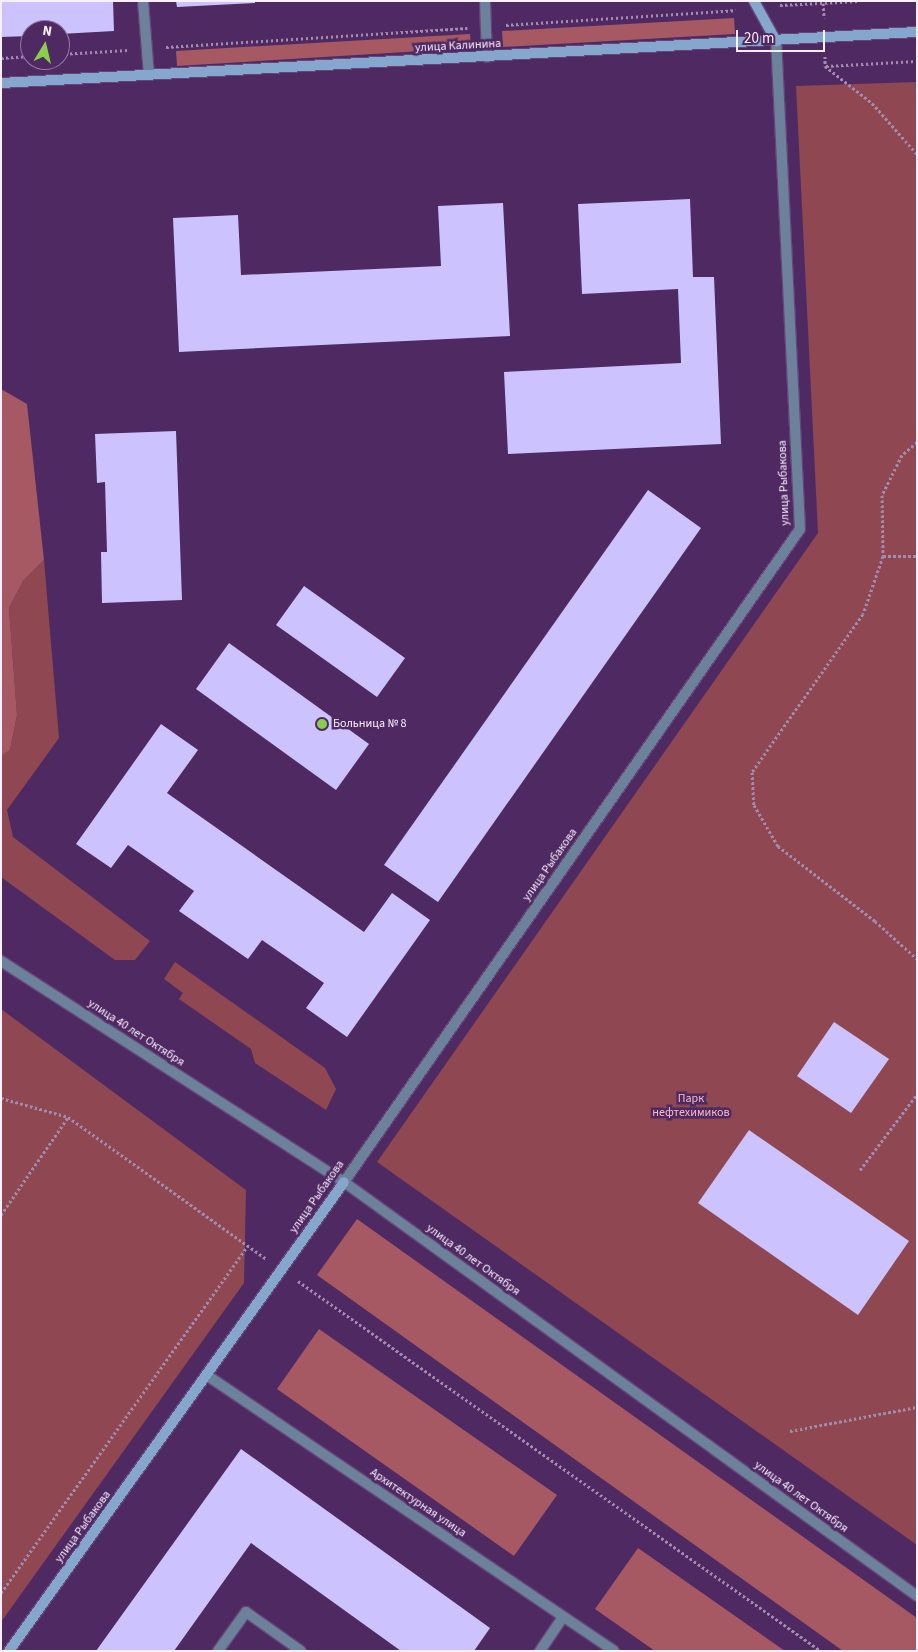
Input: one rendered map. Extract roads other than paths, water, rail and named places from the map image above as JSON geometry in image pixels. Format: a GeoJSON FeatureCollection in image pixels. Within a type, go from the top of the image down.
{"type":"FeatureCollection","features":[{"type":"Feature","properties":{"kind":"street"},"geometry":{"type":"LineString","coordinates":[[143,1],[150,75]]}},
{"type":"Feature","properties":{"kind":"street"},"geometry":{"type":"LineString","coordinates":[[485,1],[487,57]]}},
{"type":"Feature","properties":{"kind":"street","name":"улица Рыбакова"},"geometry":{"type":"LineString","coordinates":[[9,1651],[208,1376],[800,529],[776,41],[754,1]]}},
{"type":"Feature","properties":{"kind":"street","name":"улица Калинина"},"geometry":{"type":"LineString","coordinates":[[1,83],[917,32]]}},
{"type":"Feature","properties":{"kind":"street","name":"улица 40 лет Октября"},"geometry":{"type":"LineString","coordinates":[[1,961],[344,1182],[917,1596]]}},
{"type":"Feature","properties":{"kind":"street","name":"Архитектурная улица"},"geometry":{"type":"LineString","coordinates":[[208,1376],[614,1651]]}},
{"type":"Feature","properties":{"kind":"street"},"geometry":{"type":"LineString","coordinates":[[218,1651],[246,1612],[301,1651]]}},
{"type":"Feature","properties":{"kind":"street"},"geometry":{"type":"LineString","coordinates":[[540,1651],[564,1616]]}},
{"type":"Feature","properties":{"kind":"place","name":"Больница № 8"},"geometry":{"type":"Point","coordinates":[322,724]}},
{"type":"Feature","properties":{"kind":"park label","name":"Парк нефтехимиков"},"geometry":{"type":"Point","coordinates":[691,1106]}}]}
